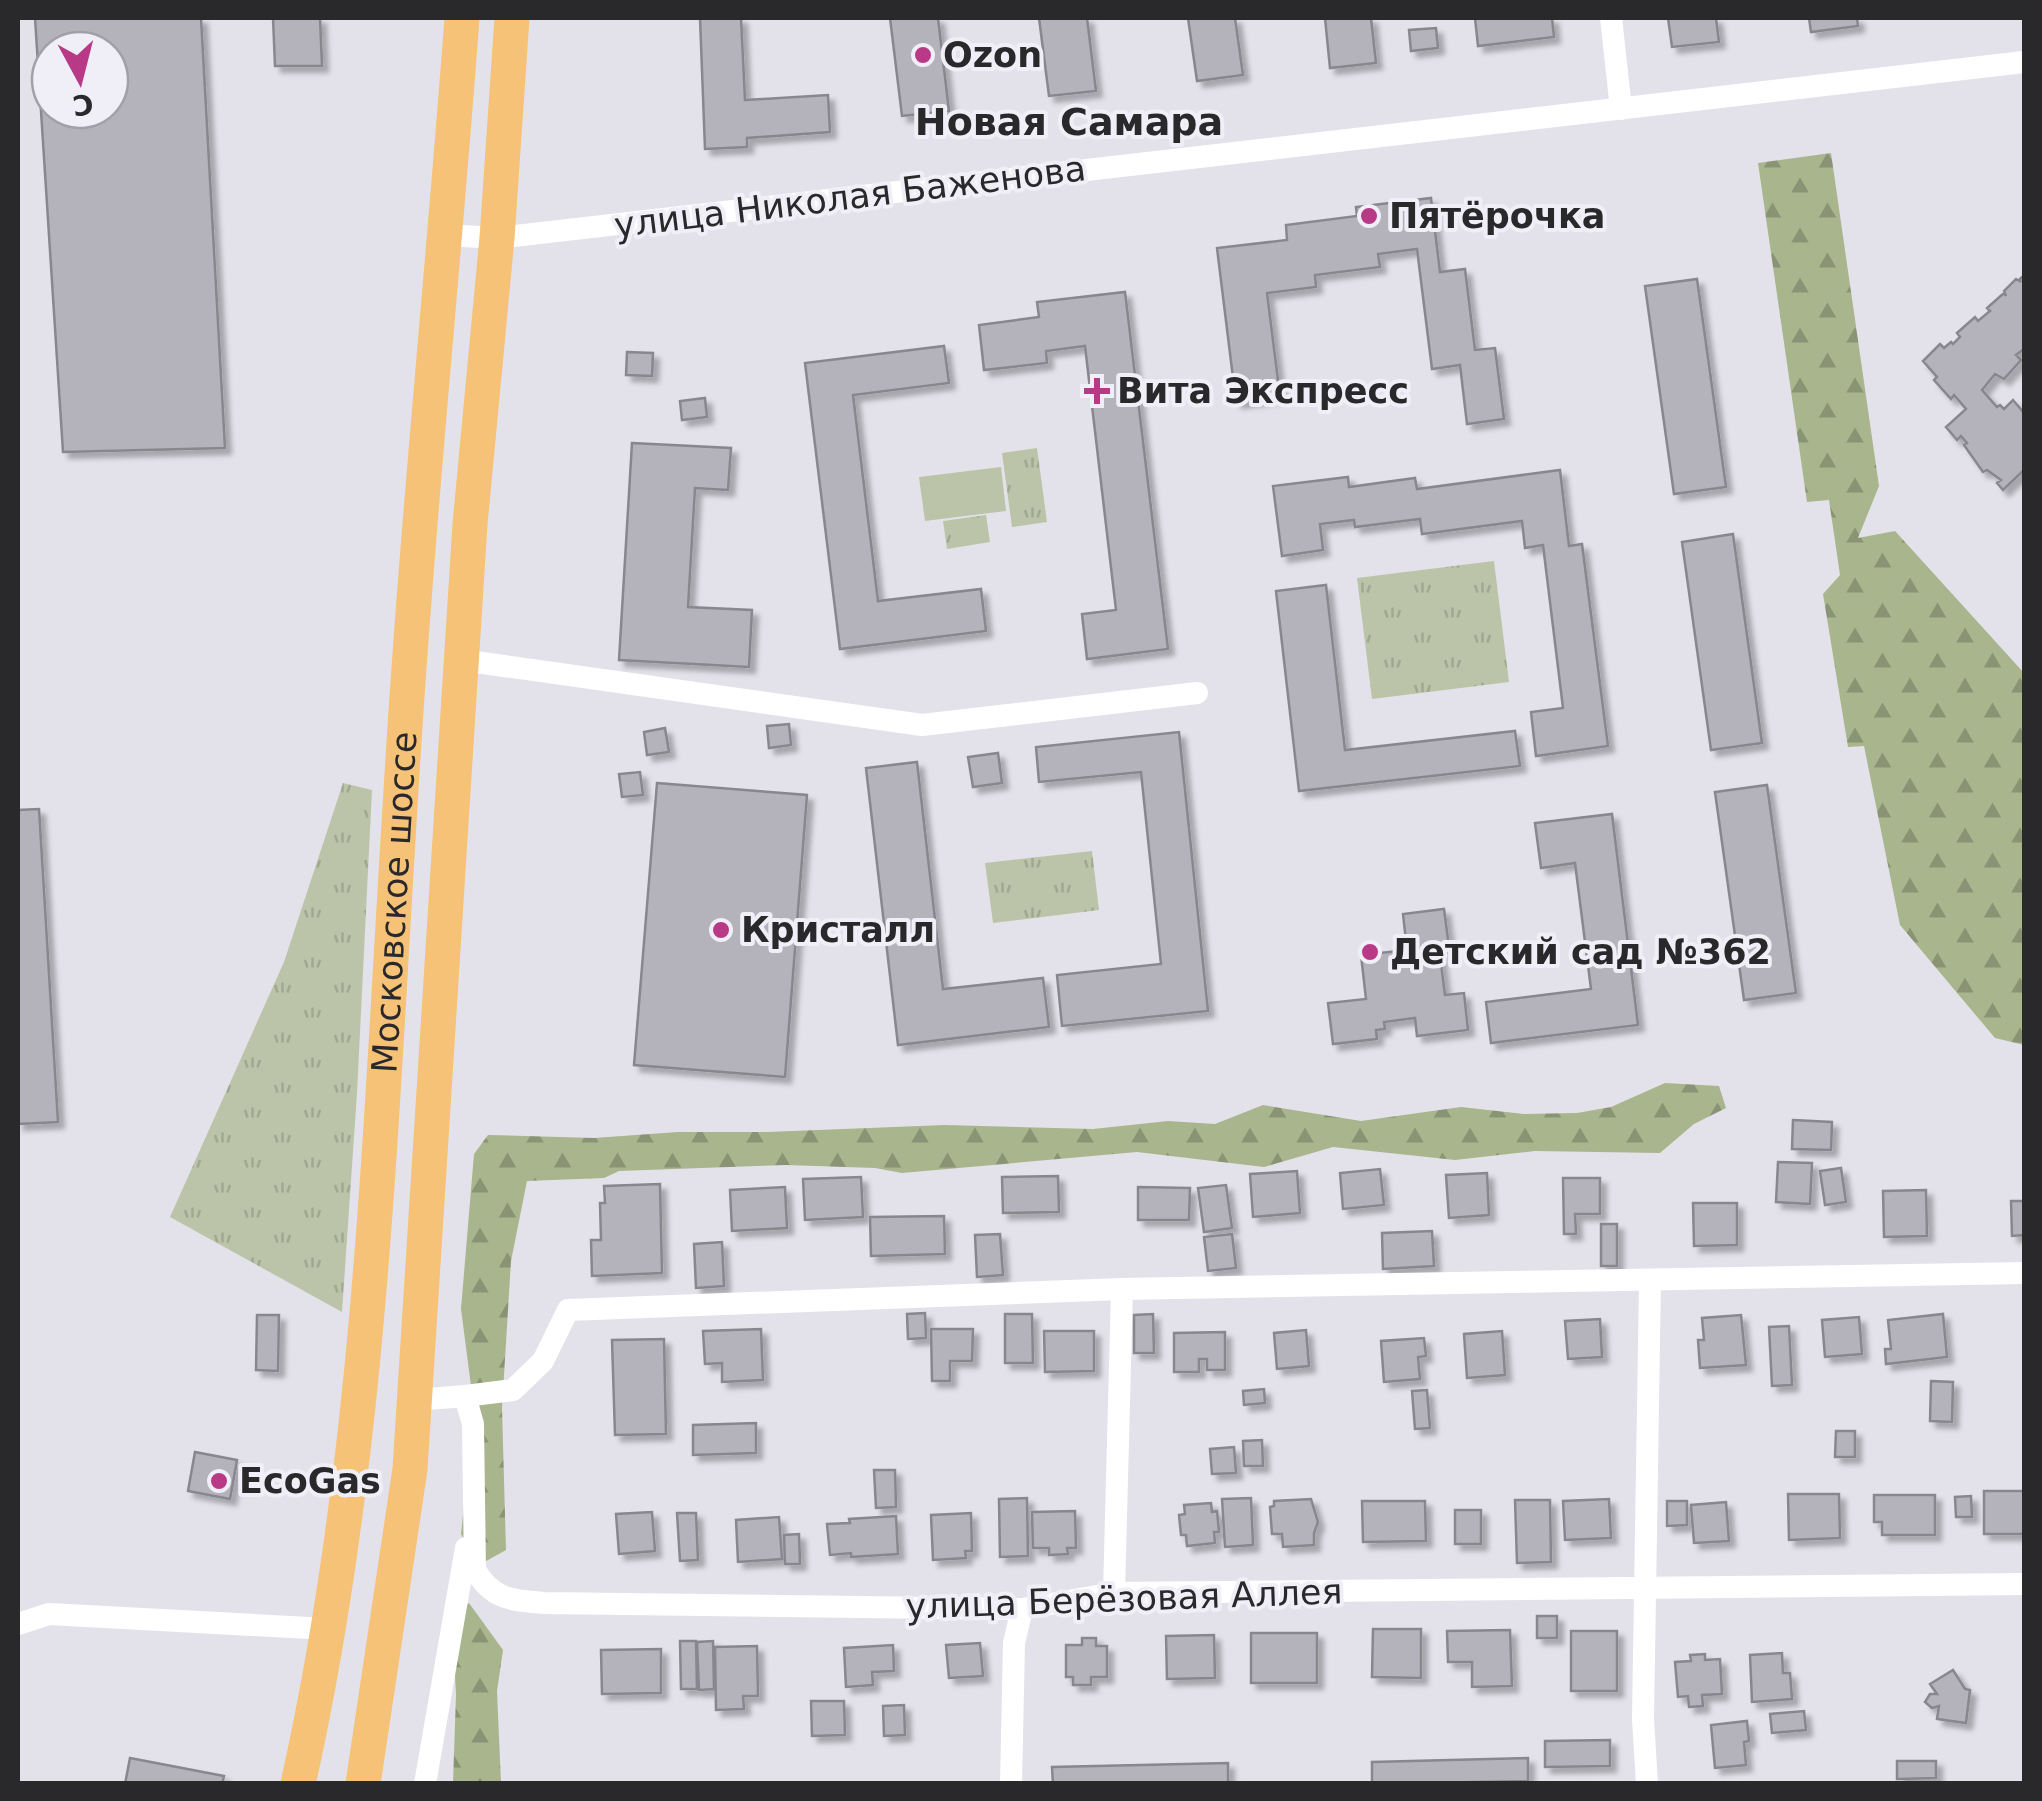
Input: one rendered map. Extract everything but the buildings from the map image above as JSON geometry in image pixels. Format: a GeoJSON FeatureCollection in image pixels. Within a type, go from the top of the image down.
{"type":"FeatureCollection","features":[{"type":"Feature","properties":{"kind":"main road","name":"Московское шоссе"},"geometry":{"type":"LineString","coordinates":[[298,1784],[328,1630],[366,1352],[408,662],[462,18]]}},
{"type":"Feature","properties":{"kind":"main road","name":"Московское шоссе"},"geometry":{"type":"LineString","coordinates":[[362,1784],[410,1470],[471,505],[512,18]]}},
{"type":"Feature","properties":{"kind":"main road"},"geometry":{"type":"LineString","coordinates":[[366,1352],[419,1354]]}},
{"type":"Feature","properties":{"kind":"main road"},"geometry":{"type":"LineString","coordinates":[[352,1461],[410,1470]]}},
{"type":"Feature","properties":{"kind":"street"},"geometry":{"type":"LineString","coordinates":[[1611,18],[1620,108]]}},
{"type":"Feature","properties":{"kind":"street","name":"улица Николая Баженова"},"geometry":{"type":"LineString","coordinates":[[446,235],[496,238],[2024,62]]}},
{"type":"Feature","properties":{"kind":"street"},"geometry":{"type":"LineString","coordinates":[[462,660],[922,725],[1197,693]]}},
{"type":"Feature","properties":{"kind":"street"},"geometry":{"type":"LineString","coordinates":[[415,1400],[513,1390],[543,1362],[568,1310],[1122,1289],[2024,1273]]}},
{"type":"Feature","properties":{"kind":"street"},"geometry":{"type":"LineString","coordinates":[[1647,1784],[1644,1719],[1650,1280]]}},
{"type":"Feature","properties":{"kind":"street"},"geometry":{"type":"LineString","coordinates":[[1114,1593],[1122,1289]]}},
{"type":"Feature","properties":{"kind":"street"},"geometry":{"type":"LineString","coordinates":[[425,1784],[472,1510],[473,1424],[466,1396]]}},
{"type":"Feature","properties":{"kind":"street","name":"улица Берёзовая Аллея"},"geometry":{"type":"LineString","coordinates":[[472,1510],[476,1570],[486,1587],[509,1600],[544,1603],[1022,1609],[1114,1593],[2024,1584]]}},
{"type":"Feature","properties":{"kind":"street"},"geometry":{"type":"LineString","coordinates":[[1011,1784],[1014,1643],[1022,1609]]}},
{"type":"Feature","properties":{"kind":"street"},"geometry":{"type":"LineString","coordinates":[[18,1624],[49,1614],[328,1630]]}},
{"type":"Feature","properties":{"kind":"green space"},"geometry":{"type":"Polygon","coordinates":[[[1831,153],[1879,486],[1858,538],[1895,531],[2024,673],[2024,1045],[1995,1038],[1900,925],[1864,746],[1848,747],[1823,594],[1840,575],[1829,500],[1807,502],[1758,163],[1831,153]]]}},
{"type":"Feature","properties":{"kind":"green space"},"geometry":{"type":"Polygon","coordinates":[[[1037,448],[1047,522],[1012,527],[1002,453],[1037,448]]]}},
{"type":"Feature","properties":{"kind":"green space"},"geometry":{"type":"Polygon","coordinates":[[[1001,467],[1006,511],[925,521],[919,477],[1001,467]]]}},
{"type":"Feature","properties":{"kind":"green space"},"geometry":{"type":"Polygon","coordinates":[[[986,515],[990,542],[947,549],[943,521],[986,515]]]}},
{"type":"Feature","properties":{"kind":"green space"},"geometry":{"type":"Polygon","coordinates":[[[1494,561],[1509,682],[1372,699],[1357,578],[1494,561]]]}},
{"type":"Feature","properties":{"kind":"green space"},"geometry":{"type":"Polygon","coordinates":[[[343,783],[372,790],[342,1312],[170,1217],[284,962],[343,783]]]}},
{"type":"Feature","properties":{"kind":"green space"},"geometry":{"type":"Polygon","coordinates":[[[1092,851],[1099,910],[993,923],[985,863],[1092,851]]]}},
{"type":"Feature","properties":{"kind":"green space"},"geometry":{"type":"Polygon","coordinates":[[[1665,1083],[1719,1086],[1726,1108],[1694,1124],[1660,1153],[1535,1151],[1455,1160],[1333,1147],[1264,1167],[1137,1152],[902,1173],[875,1168],[786,1165],[619,1171],[604,1178],[527,1181],[511,1261],[502,1408],[506,1550],[479,1565],[461,1534],[474,1409],[461,1309],[474,1154],[488,1135],[594,1138],[945,1125],[1093,1129],[1168,1121],[1215,1124],[1263,1105],[1361,1121],[1461,1107],[1524,1114],[1577,1113],[1611,1107],[1665,1083]]]}},
{"type":"Feature","properties":{"kind":"green space"},"geometry":{"type":"Polygon","coordinates":[[[469,1603],[503,1650],[497,1691],[501,1783],[453,1783],[456,1695],[452,1616],[469,1603]]]}},
{"type":"Feature","properties":{"kind":"place","name":"Ozon"},"geometry":{"type":"Point","coordinates":[923,55]}},
{"type":"Feature","properties":{"kind":"place","name":"Пятёрочка"},"geometry":{"type":"Point","coordinates":[1369,216]}},
{"type":"Feature","properties":{"kind":"place","name":"Вита Экспресс"},"geometry":{"type":"Point","coordinates":[1097,391]}},
{"type":"Feature","properties":{"kind":"place","name":"Кристалл"},"geometry":{"type":"Point","coordinates":[721,930]}},
{"type":"Feature","properties":{"kind":"place","name":"Детский сад №362"},"geometry":{"type":"Point","coordinates":[1370,952]}},
{"type":"Feature","properties":{"kind":"place","name":"EcoGas"},"geometry":{"type":"Point","coordinates":[219,1481]}},
{"type":"Feature","properties":{"kind":"district","name":"Новая Самара"},"geometry":{"type":"Point","coordinates":[1069,122]}}]}
